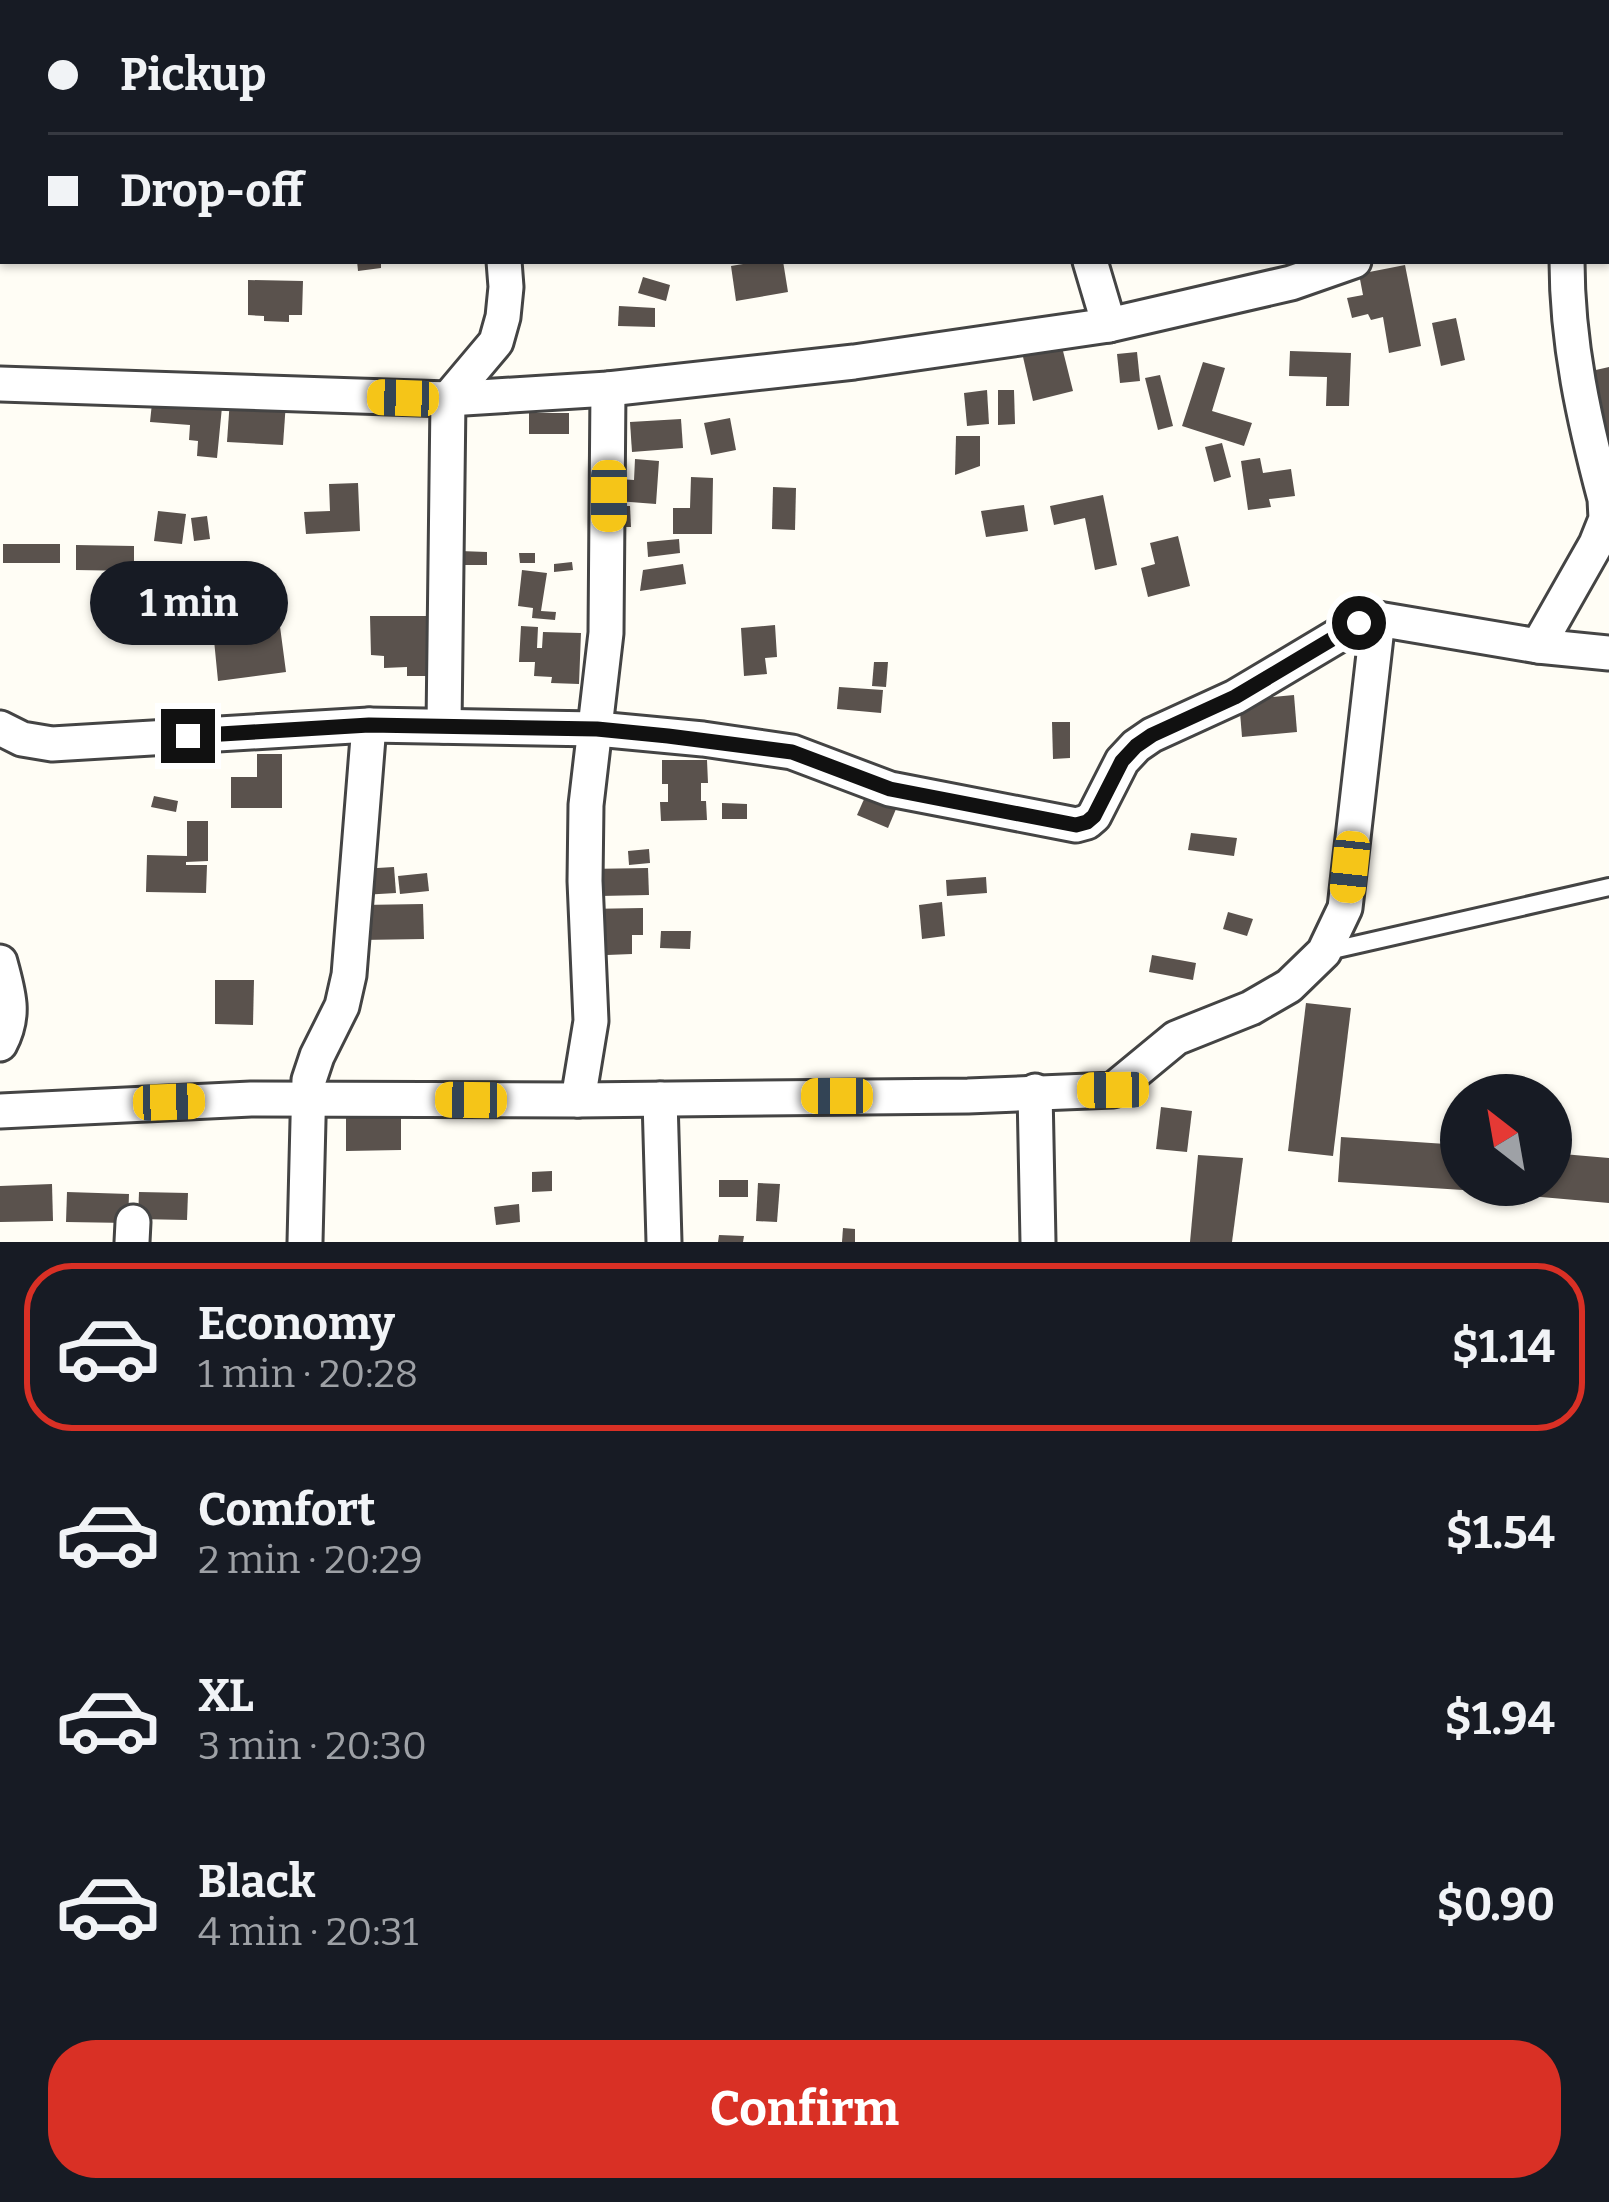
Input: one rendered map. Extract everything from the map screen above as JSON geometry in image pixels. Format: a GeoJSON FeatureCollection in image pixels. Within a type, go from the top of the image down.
{"type":"FeatureCollection","features":[{"type":"Feature","properties":{"kind":"street"},"geometry":{"type":"LineString","coordinates":[[444,726],[448,399],[496,342],[505,302],[503,264]]}},
{"type":"Feature","properties":{"kind":"street"},"geometry":{"type":"LineString","coordinates":[[1091,264],[1109,325]]}},
{"type":"Feature","properties":{"kind":"street"},"geometry":{"type":"LineString","coordinates":[[0,384],[448,399],[608,389],[854,362],[1109,325],[1291,283],[1345,264]]}},
{"type":"Feature","properties":{"kind":"street"},"geometry":{"type":"LineString","coordinates":[[1538,646],[1606,519],[1607,500],[1571,351],[1567,264]]}},
{"type":"Feature","properties":{"kind":"street"},"geometry":{"type":"LineString","coordinates":[[578,1100],[591,1021],[586,805],[606,633],[608,389]]}},
{"type":"Feature","properties":{"kind":"street"},"geometry":{"type":"LineString","coordinates":[[0,1111],[169,1102],[968,1096],[1113,1090],[1176,1039],[1251,1008],[1289,986],[1324,952],[1346,908],[1378,620]]}},
{"type":"Feature","properties":{"kind":"street"},"geometry":{"type":"LineString","coordinates":[[0,728],[22,739],[52,744],[369,725],[597,729],[792,752],[890,789],[1076,825],[1094,816],[1122,761],[1136,746],[1235,697],[1359,623],[1378,620],[1609,653]]}},
{"type":"Feature","properties":{"kind":"street"},"geometry":{"type":"LineString","coordinates":[[304,1242],[307,1100],[312,1069],[333,1028],[350,975],[369,725]]}},
{"type":"Feature","properties":{"kind":"street"},"geometry":{"type":"LineString","coordinates":[[0,962],[10,1027],[0,1044]]}},
{"type":"Feature","properties":{"kind":"street"},"geometry":{"type":"LineString","coordinates":[[1035,1091],[1038,1242]]}},
{"type":"Feature","properties":{"kind":"street"},"geometry":{"type":"LineString","coordinates":[[660,1099],[664,1242]]}},
{"type":"Feature","properties":{"kind":"lane"},"geometry":{"type":"LineString","coordinates":[[1324,952],[1609,887]]}},
{"type":"Feature","properties":{"kind":"building"},"geometry":{"type":"Polygon","coordinates":[[[357,264],[381,264],[381,268],[358,271],[357,264]]]}},
{"type":"Feature","properties":{"kind":"building"},"geometry":{"type":"Polygon","coordinates":[[[783,264],[788,292],[736,301],[731,266],[783,264]]]}},
{"type":"Feature","properties":{"kind":"building"},"geometry":{"type":"Polygon","coordinates":[[[1405,265],[1421,346],[1389,353],[1383,317],[1352,318],[1347,298],[1363,295],[1359,274],[1405,265]]]}},
{"type":"Feature","properties":{"kind":"building"},"geometry":{"type":"Polygon","coordinates":[[[643,277],[670,285],[666,301],[638,293],[643,277]]]}},
{"type":"Feature","properties":{"kind":"building"},"geometry":{"type":"Polygon","coordinates":[[[248,280],[303,281],[302,315],[289,315],[289,322],[248,315],[248,280]]]}},
{"type":"Feature","properties":{"kind":"building"},"geometry":{"type":"Polygon","coordinates":[[[619,306],[655,308],[655,327],[618,326],[619,306]]]}},
{"type":"Feature","properties":{"kind":"building"},"geometry":{"type":"Polygon","coordinates":[[[1456,318],[1465,360],[1441,366],[1432,323],[1456,318]]]}},
{"type":"Feature","properties":{"kind":"building"},"geometry":{"type":"Polygon","coordinates":[[[1060,339],[1073,391],[1033,401],[1021,348],[1060,339]]]}},
{"type":"Feature","properties":{"kind":"building"},"geometry":{"type":"Polygon","coordinates":[[[1290,351],[1351,353],[1349,406],[1326,406],[1327,377],[1289,376],[1290,351]]]}},
{"type":"Feature","properties":{"kind":"building"},"geometry":{"type":"Polygon","coordinates":[[[1137,352],[1140,381],[1120,383],[1117,354],[1137,352]]]}},
{"type":"Feature","properties":{"kind":"building"},"geometry":{"type":"Polygon","coordinates":[[[1203,362],[1225,368],[1212,411],[1252,423],[1244,446],[1182,426],[1203,362]]]}},
{"type":"Feature","properties":{"kind":"building"},"geometry":{"type":"Polygon","coordinates":[[[1609,367],[1609,438],[1601,442],[1587,372],[1609,367]]]}},
{"type":"Feature","properties":{"kind":"building"},"geometry":{"type":"Polygon","coordinates":[[[1160,375],[1173,426],[1158,430],[1145,378],[1160,375]]]}},
{"type":"Feature","properties":{"kind":"building"},"geometry":{"type":"Polygon","coordinates":[[[987,390],[989,424],[967,426],[964,393],[987,390]]]}},
{"type":"Feature","properties":{"kind":"building"},"geometry":{"type":"Polygon","coordinates":[[[998,390],[1014,390],[1015,424],[998,425],[998,390]]]}},
{"type":"Feature","properties":{"kind":"building"},"geometry":{"type":"Polygon","coordinates":[[[230,399],[286,402],[283,445],[227,442],[230,399]]]}},
{"type":"Feature","properties":{"kind":"building"},"geometry":{"type":"Polygon","coordinates":[[[152,403],[222,407],[217,458],[197,456],[198,441],[189,440],[190,425],[150,422],[152,403]]]}},
{"type":"Feature","properties":{"kind":"building"},"geometry":{"type":"Polygon","coordinates":[[[529,413],[569,413],[569,434],[529,434],[529,413]]]}},
{"type":"Feature","properties":{"kind":"building"},"geometry":{"type":"Polygon","coordinates":[[[730,418],[736,450],[711,455],[704,423],[730,418]]]}},
{"type":"Feature","properties":{"kind":"building"},"geometry":{"type":"Polygon","coordinates":[[[681,419],[683,448],[632,452],[630,422],[681,419]]]}},
{"type":"Feature","properties":{"kind":"building"},"geometry":{"type":"Polygon","coordinates":[[[956,436],[980,436],[980,466],[955,475],[956,436]]]}},
{"type":"Feature","properties":{"kind":"building"},"geometry":{"type":"Polygon","coordinates":[[[1222,443],[1231,477],[1214,482],[1205,447],[1222,443]]]}},
{"type":"Feature","properties":{"kind":"building"},"geometry":{"type":"Polygon","coordinates":[[[1260,458],[1263,473],[1291,469],[1295,496],[1269,499],[1271,507],[1248,510],[1241,461],[1260,458]]]}},
{"type":"Feature","properties":{"kind":"building"},"geometry":{"type":"Polygon","coordinates":[[[635,459],[659,461],[656,504],[617,501],[619,479],[634,480],[635,459]]]}},
{"type":"Feature","properties":{"kind":"building"},"geometry":{"type":"Polygon","coordinates":[[[691,477],[713,478],[712,534],[673,534],[673,508],[690,508],[691,477]]]}},
{"type":"Feature","properties":{"kind":"building"},"geometry":{"type":"Polygon","coordinates":[[[358,483],[360,531],[306,534],[304,512],[330,511],[329,484],[358,483]]]}},
{"type":"Feature","properties":{"kind":"building"},"geometry":{"type":"Polygon","coordinates":[[[773,487],[796,488],[795,530],[772,529],[773,487]]]}},
{"type":"Feature","properties":{"kind":"building"},"geometry":{"type":"Polygon","coordinates":[[[1103,495],[1117,565],[1095,570],[1085,518],[1054,525],[1050,506],[1103,495]]]}},
{"type":"Feature","properties":{"kind":"building"},"geometry":{"type":"Polygon","coordinates":[[[1024,505],[1028,531],[986,537],[981,511],[1024,505]]]}},
{"type":"Feature","properties":{"kind":"building"},"geometry":{"type":"Polygon","coordinates":[[[617,506],[630,506],[631,527],[617,527],[617,506]]]}},
{"type":"Feature","properties":{"kind":"building"},"geometry":{"type":"Polygon","coordinates":[[[158,511],[186,514],[182,544],[154,541],[158,511]]]}},
{"type":"Feature","properties":{"kind":"building"},"geometry":{"type":"Polygon","coordinates":[[[207,516],[210,539],[194,541],[191,518],[207,516]]]}},
{"type":"Feature","properties":{"kind":"building"},"geometry":{"type":"Polygon","coordinates":[[[1178,536],[1190,586],[1148,597],[1141,568],[1155,564],[1150,543],[1178,536]]]}},
{"type":"Feature","properties":{"kind":"building"},"geometry":{"type":"Polygon","coordinates":[[[679,539],[680,553],[648,557],[647,542],[679,539]]]}},
{"type":"Feature","properties":{"kind":"building"},"geometry":{"type":"Polygon","coordinates":[[[3,544],[60,544],[60,563],[3,563],[3,544]]]}},
{"type":"Feature","properties":{"kind":"building"},"geometry":{"type":"Polygon","coordinates":[[[76,545],[134,546],[134,571],[76,570],[76,545]]]}},
{"type":"Feature","properties":{"kind":"building"},"geometry":{"type":"Polygon","coordinates":[[[460,551],[487,552],[487,565],[460,565],[460,551]]]}},
{"type":"Feature","properties":{"kind":"building"},"geometry":{"type":"Polygon","coordinates":[[[519,553],[535,553],[535,563],[520,563],[519,553]]]}},
{"type":"Feature","properties":{"kind":"building"},"geometry":{"type":"Polygon","coordinates":[[[198,561],[197,579],[151,578],[152,562],[198,561]]]}},
{"type":"Feature","properties":{"kind":"building"},"geometry":{"type":"Polygon","coordinates":[[[572,562],[573,570],[554,572],[554,564],[572,562]]]}},
{"type":"Feature","properties":{"kind":"building"},"geometry":{"type":"Polygon","coordinates":[[[683,564],[686,584],[640,591],[643,570],[683,564]]]}},
{"type":"Feature","properties":{"kind":"building"},"geometry":{"type":"Polygon","coordinates":[[[522,570],[547,573],[541,611],[556,612],[555,620],[532,618],[533,608],[518,606],[522,570]]]}},
{"type":"Feature","properties":{"kind":"building"},"geometry":{"type":"Polygon","coordinates":[[[150,587],[169,587],[169,627],[150,627],[150,587]]]}},
{"type":"Feature","properties":{"kind":"building"},"geometry":{"type":"Polygon","coordinates":[[[370,616],[431,616],[432,676],[407,676],[407,667],[384,668],[384,656],[371,655],[370,616]]]}},
{"type":"Feature","properties":{"kind":"building"},"geometry":{"type":"Polygon","coordinates":[[[279,619],[286,672],[218,681],[214,640],[269,634],[252,634],[251,621],[279,619]]]}},
{"type":"Feature","properties":{"kind":"building"},"geometry":{"type":"Polygon","coordinates":[[[775,625],[777,657],[765,658],[767,674],[744,676],[741,628],[775,625]]]}},
{"type":"Feature","properties":{"kind":"building"},"geometry":{"type":"Polygon","coordinates":[[[521,626],[538,627],[537,648],[542,648],[543,632],[581,633],[579,684],[551,683],[552,677],[534,676],[535,662],[519,662],[521,626]]]}},
{"type":"Feature","properties":{"kind":"building"},"geometry":{"type":"Polygon","coordinates":[[[874,662],[888,662],[886,687],[872,686],[874,662]]]}},
{"type":"Feature","properties":{"kind":"building"},"geometry":{"type":"Polygon","coordinates":[[[839,687],[883,690],[881,713],[837,709],[839,687]]]}},
{"type":"Feature","properties":{"kind":"building"},"geometry":{"type":"Polygon","coordinates":[[[1294,695],[1297,732],[1242,737],[1239,700],[1294,695]]]}},
{"type":"Feature","properties":{"kind":"building"},"geometry":{"type":"Polygon","coordinates":[[[1052,722],[1070,722],[1070,758],[1053,759],[1052,722]]]}},
{"type":"Feature","properties":{"kind":"building"},"geometry":{"type":"Polygon","coordinates":[[[257,754],[282,754],[282,808],[231,808],[231,777],[257,777],[257,754]]]}},
{"type":"Feature","properties":{"kind":"building"},"geometry":{"type":"Polygon","coordinates":[[[662,760],[707,760],[708,783],[701,783],[701,801],[706,801],[707,820],[661,821],[660,802],[668,802],[662,760]]]}},
{"type":"Feature","properties":{"kind":"building"},"geometry":{"type":"Polygon","coordinates":[[[154,796],[178,801],[176,812],[151,807],[154,796]]]}},
{"type":"Feature","properties":{"kind":"building"},"geometry":{"type":"Polygon","coordinates":[[[865,797],[896,809],[888,828],[857,815],[865,797]]]}},
{"type":"Feature","properties":{"kind":"building"},"geometry":{"type":"Polygon","coordinates":[[[722,803],[747,804],[747,819],[722,819],[722,803]]]}},
{"type":"Feature","properties":{"kind":"building"},"geometry":{"type":"Polygon","coordinates":[[[187,821],[208,821],[208,861],[186,862],[207,865],[206,893],[146,892],[147,855],[187,856],[187,821]]]}},
{"type":"Feature","properties":{"kind":"building"},"geometry":{"type":"Polygon","coordinates":[[[1191,833],[1237,838],[1234,856],[1188,850],[1191,833]]]}},
{"type":"Feature","properties":{"kind":"building"},"geometry":{"type":"Polygon","coordinates":[[[649,849],[650,863],[629,865],[628,851],[649,849]]]}},
{"type":"Feature","properties":{"kind":"building"},"geometry":{"type":"Polygon","coordinates":[[[394,867],[396,893],[362,895],[360,869],[394,867]]]}},
{"type":"Feature","properties":{"kind":"building"},"geometry":{"type":"Polygon","coordinates":[[[648,868],[649,895],[600,896],[587,869],[648,868]]]}},
{"type":"Feature","properties":{"kind":"building"},"geometry":{"type":"Polygon","coordinates":[[[427,873],[429,891],[400,894],[398,876],[427,873]]]}},
{"type":"Feature","properties":{"kind":"building"},"geometry":{"type":"Polygon","coordinates":[[[986,877],[987,893],[947,896],[946,880],[986,877]]]}},
{"type":"Feature","properties":{"kind":"building"},"geometry":{"type":"Polygon","coordinates":[[[942,902],[945,936],[922,939],[919,905],[942,902]]]}},
{"type":"Feature","properties":{"kind":"building"},"geometry":{"type":"Polygon","coordinates":[[[423,904],[424,939],[361,940],[361,905],[423,904]]]}},
{"type":"Feature","properties":{"kind":"building"},"geometry":{"type":"Polygon","coordinates":[[[643,908],[643,935],[632,935],[632,954],[607,955],[606,936],[586,937],[586,909],[643,908]]]}},
{"type":"Feature","properties":{"kind":"building"},"geometry":{"type":"Polygon","coordinates":[[[1228,912],[1253,919],[1247,936],[1223,929],[1228,912]]]}},
{"type":"Feature","properties":{"kind":"building"},"geometry":{"type":"Polygon","coordinates":[[[661,931],[691,931],[690,949],[660,948],[661,931]]]}},
{"type":"Feature","properties":{"kind":"building"},"geometry":{"type":"Polygon","coordinates":[[[1152,955],[1196,963],[1193,980],[1149,972],[1152,955]]]}},
{"type":"Feature","properties":{"kind":"building"},"geometry":{"type":"Polygon","coordinates":[[[215,980],[254,980],[253,1025],[215,1024],[215,980]]]}},
{"type":"Feature","properties":{"kind":"building"},"geometry":{"type":"Polygon","coordinates":[[[1306,1003],[1351,1008],[1333,1156],[1288,1151],[1306,1003]]]}},
{"type":"Feature","properties":{"kind":"building"},"geometry":{"type":"Polygon","coordinates":[[[1161,1107],[1192,1111],[1187,1152],[1156,1149],[1161,1107]]]}},
{"type":"Feature","properties":{"kind":"building"},"geometry":{"type":"Polygon","coordinates":[[[401,1109],[401,1150],[346,1151],[346,1110],[401,1109]]]}},
{"type":"Feature","properties":{"kind":"building"},"geometry":{"type":"Polygon","coordinates":[[[1341,1137],[1440,1144],[1440,1189],[1338,1182],[1341,1137]]]}},
{"type":"Feature","properties":{"kind":"building"},"geometry":{"type":"Polygon","coordinates":[[[1198,1155],[1243,1158],[1232,1242],[1190,1242],[1198,1155]]]}},
{"type":"Feature","properties":{"kind":"building"},"geometry":{"type":"Polygon","coordinates":[[[1572,1155],[1609,1158],[1609,1203],[1572,1200],[1572,1155]]]}},
{"type":"Feature","properties":{"kind":"building"},"geometry":{"type":"Polygon","coordinates":[[[552,1171],[552,1191],[532,1192],[532,1172],[552,1171]]]}},
{"type":"Feature","properties":{"kind":"building"},"geometry":{"type":"Polygon","coordinates":[[[719,1180],[748,1180],[748,1197],[719,1197],[719,1180]]]}},
{"type":"Feature","properties":{"kind":"building"},"geometry":{"type":"Polygon","coordinates":[[[758,1183],[780,1184],[777,1222],[756,1221],[758,1183]]]}},
{"type":"Feature","properties":{"kind":"building"},"geometry":{"type":"Polygon","coordinates":[[[52,1184],[53,1221],[0,1222],[0,1186],[52,1184]]]}},
{"type":"Feature","properties":{"kind":"building"},"geometry":{"type":"Polygon","coordinates":[[[67,1192],[129,1194],[128,1223],[66,1222],[67,1192]]]}},
{"type":"Feature","properties":{"kind":"building"},"geometry":{"type":"Polygon","coordinates":[[[139,1192],[188,1193],[187,1220],[138,1219],[139,1192]]]}},
{"type":"Feature","properties":{"kind":"building"},"geometry":{"type":"Polygon","coordinates":[[[519,1204],[520,1222],[496,1225],[494,1207],[519,1204]]]}},
{"type":"Feature","properties":{"kind":"building"},"geometry":{"type":"Polygon","coordinates":[[[843,1228],[855,1229],[855,1242],[842,1242],[843,1228]]]}},
{"type":"Feature","properties":{"kind":"building"},"geometry":{"type":"Polygon","coordinates":[[[719,1235],[744,1236],[743,1242],[718,1242],[719,1235]]]}},
{"type":"Feature","properties":{"kind":"route"},"geometry":{"type":"LineString","coordinates":[[188,736],[369,725],[597,729],[668,736],[792,752],[890,789],[1076,825],[1094,816],[1122,761],[1136,746],[1235,697],[1359,623]]}}]}
